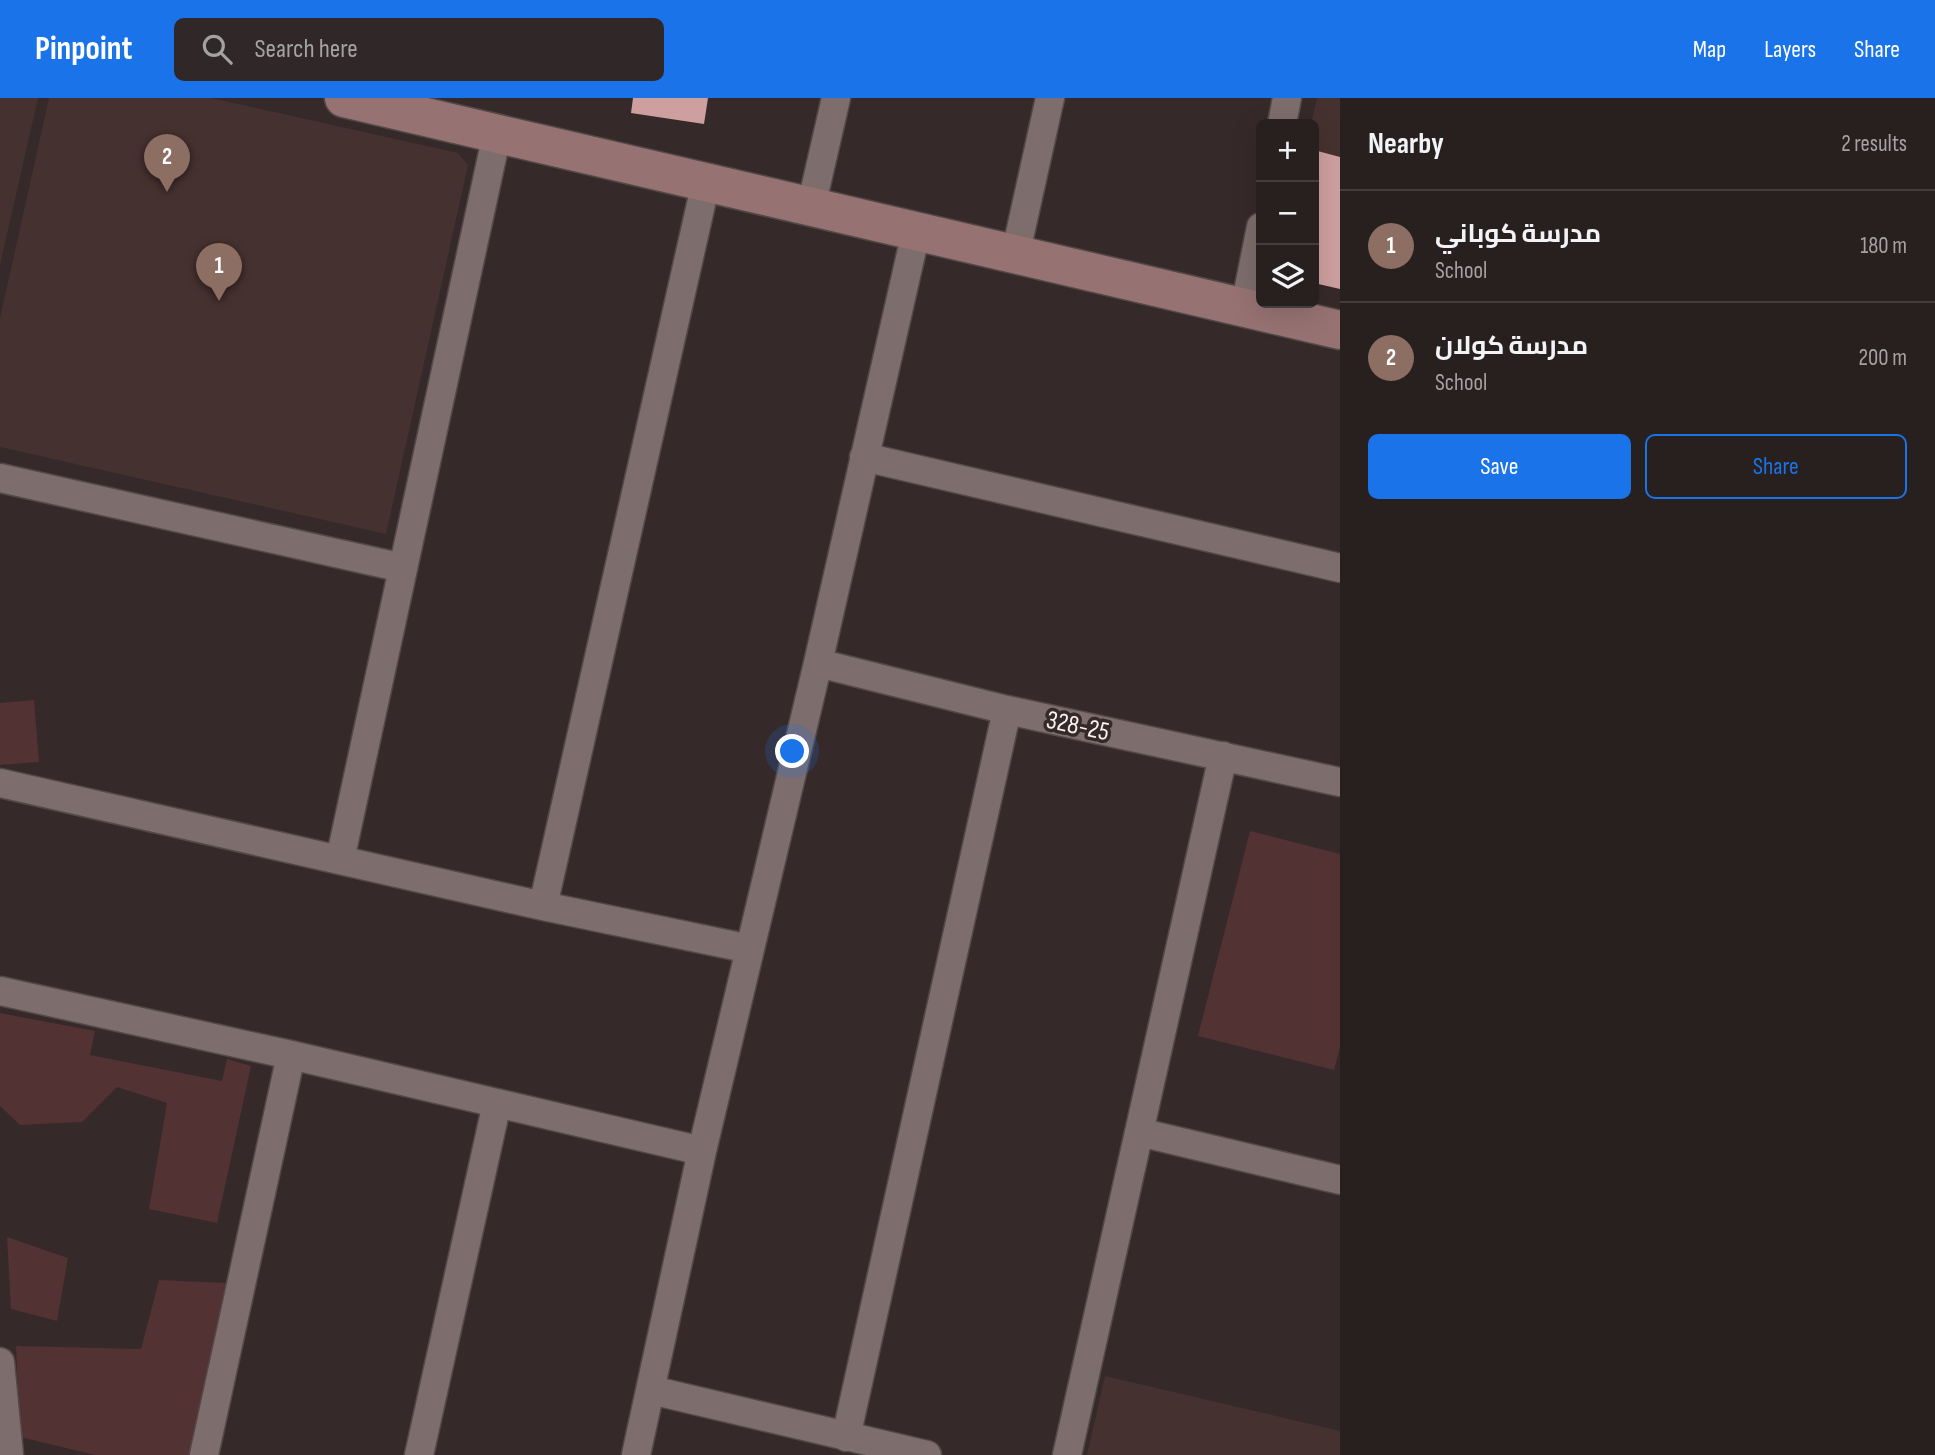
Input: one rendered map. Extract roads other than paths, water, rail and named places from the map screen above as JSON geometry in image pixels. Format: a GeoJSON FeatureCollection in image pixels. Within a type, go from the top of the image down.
{"type":"FeatureCollection","features":[{"type":"Feature","properties":{"kind":"street"},"geometry":{"type":"LineString","coordinates":[[344,98],[1340,330]]}},
{"type":"Feature","properties":{"kind":"street"},"geometry":{"type":"LineString","coordinates":[[811,207],[835,98]]}},
{"type":"Feature","properties":{"kind":"street"},"geometry":{"type":"LineString","coordinates":[[1015,256],[1050,98]]}},
{"type":"Feature","properties":{"kind":"street"},"geometry":{"type":"LineString","coordinates":[[1283,119],[1287,98]]}},
{"type":"Feature","properties":{"kind":"street"},"geometry":{"type":"LineString","coordinates":[[340,860],[497,134]]}},
{"type":"Feature","properties":{"kind":"street"},"geometry":{"type":"LineString","coordinates":[[543,906],[706,182]]}},
{"type":"Feature","properties":{"kind":"street"},"geometry":{"type":"LineString","coordinates":[[636,1455],[702,1151],[916,232]]}},
{"type":"Feature","properties":{"kind":"street"},"geometry":{"type":"LineString","coordinates":[[1245,307],[1257,245]]}},
{"type":"Feature","properties":{"kind":"street"},"geometry":{"type":"LineString","coordinates":[[864,457],[1340,568]]}},
{"type":"Feature","properties":{"kind":"street"},"geometry":{"type":"LineString","coordinates":[[0,478],[403,568]]}},
{"type":"Feature","properties":{"kind":"street","name":"328-25"},"geometry":{"type":"LineString","coordinates":[[817,663],[1007,710],[1340,782]]}},
{"type":"Feature","properties":{"kind":"street"},"geometry":{"type":"LineString","coordinates":[[846,1437],[1007,710]]}},
{"type":"Feature","properties":{"kind":"street"},"geometry":{"type":"LineString","coordinates":[[1067,1455],[1223,756]]}},
{"type":"Feature","properties":{"kind":"street"},"geometry":{"type":"LineString","coordinates":[[0,783],[543,906],[750,949]]}},
{"type":"Feature","properties":{"kind":"street"},"geometry":{"type":"LineString","coordinates":[[0,991],[292,1055],[702,1151]]}},
{"type":"Feature","properties":{"kind":"street"},"geometry":{"type":"LineString","coordinates":[[204,1455],[292,1055]]}},
{"type":"Feature","properties":{"kind":"street"},"geometry":{"type":"LineString","coordinates":[[419,1455],[497,1103]]}},
{"type":"Feature","properties":{"kind":"street"},"geometry":{"type":"LineString","coordinates":[[1139,1132],[1340,1180]]}},
{"type":"Feature","properties":{"kind":"street"},"geometry":{"type":"LineString","coordinates":[[0,1362],[8,1453]]}},
{"type":"Feature","properties":{"kind":"street"},"geometry":{"type":"LineString","coordinates":[[650,1390],[927,1455]]}},
{"type":"Feature","properties":{"kind":"place","name":"مدرسة كولان"},"geometry":{"type":"Point","coordinates":[167,192]}},
{"type":"Feature","properties":{"kind":"place","name":"مدرسة كوباني"},"geometry":{"type":"Point","coordinates":[219,301]}}]}
